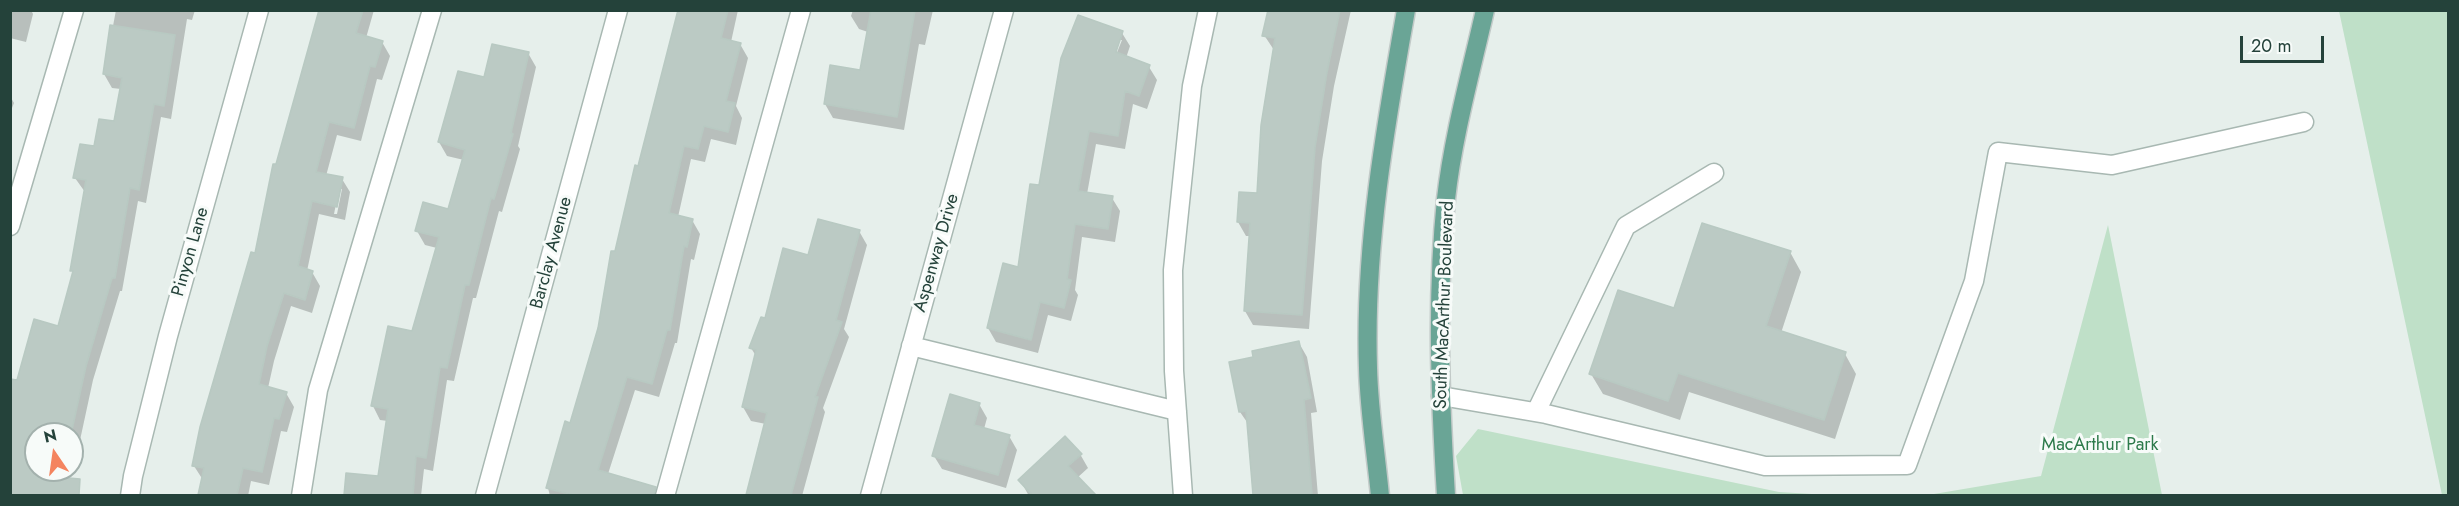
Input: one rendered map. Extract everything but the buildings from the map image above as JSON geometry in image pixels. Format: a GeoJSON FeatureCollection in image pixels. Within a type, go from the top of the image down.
{"type":"FeatureCollection","features":[{"type":"Feature","properties":{"kind":"main road"},"geometry":{"type":"LineString","coordinates":[[1380,495],[1368,368],[1371,253],[1384,135],[1406,10]]}},
{"type":"Feature","properties":{"kind":"main road","name":"South MacArthur Boulevard"},"geometry":{"type":"LineString","coordinates":[[1446,495],[1441,396],[1441,311],[1446,198],[1485,10]]}},
{"type":"Feature","properties":{"kind":"street"},"geometry":{"type":"LineString","coordinates":[[10,226],[74,10]]}},
{"type":"Feature","properties":{"kind":"street","name":"Pinyon Lane"},"geometry":{"type":"LineString","coordinates":[[130,495],[168,336],[259,10]]}},
{"type":"Feature","properties":{"kind":"street"},"geometry":{"type":"LineString","coordinates":[[301,495],[318,390],[432,10]]}},
{"type":"Feature","properties":{"kind":"street"},"geometry":{"type":"LineString","coordinates":[[665,495],[801,10]]}},
{"type":"Feature","properties":{"kind":"street","name":"Aspenway Drive"},"geometry":{"type":"LineString","coordinates":[[870,495],[1004,10]]}},
{"type":"Feature","properties":{"kind":"street"},"geometry":{"type":"LineString","coordinates":[[1183,495],[1177,411],[1173,270],[1192,86],[1208,10]]}},
{"type":"Feature","properties":{"kind":"street","name":"Barclay Avenue"},"geometry":{"type":"LineString","coordinates":[[485,495],[614,12]]}},
{"type":"Feature","properties":{"kind":"street"},"geometry":{"type":"LineString","coordinates":[[1441,396],[1536,412],[1765,466],[1907,465],[1974,281],[1998,152],[2112,165],[2304,122]]}},
{"type":"Feature","properties":{"kind":"street"},"geometry":{"type":"LineString","coordinates":[[1536,412],[1626,226],[1714,173]]}},
{"type":"Feature","properties":{"kind":"street"},"geometry":{"type":"LineString","coordinates":[[911,346],[1177,411]]}},
{"type":"Feature","properties":{"kind":"green space"},"geometry":{"type":"Polygon","coordinates":[[[2339,11],[2448,11],[2448,495],[2442,495],[2339,11]]]}},
{"type":"Feature","properties":{"kind":"green space","name":"MacArthur Park"},"geometry":{"type":"Polygon","coordinates":[[[2108,225],[2162,495],[1928,495],[2041,476],[2108,225]]]}},
{"type":"Feature","properties":{"kind":"green space"},"geometry":{"type":"Polygon","coordinates":[[[1478,429],[1779,492],[1828,495],[1463,495],[1456,456],[1478,429]]]}}]}
